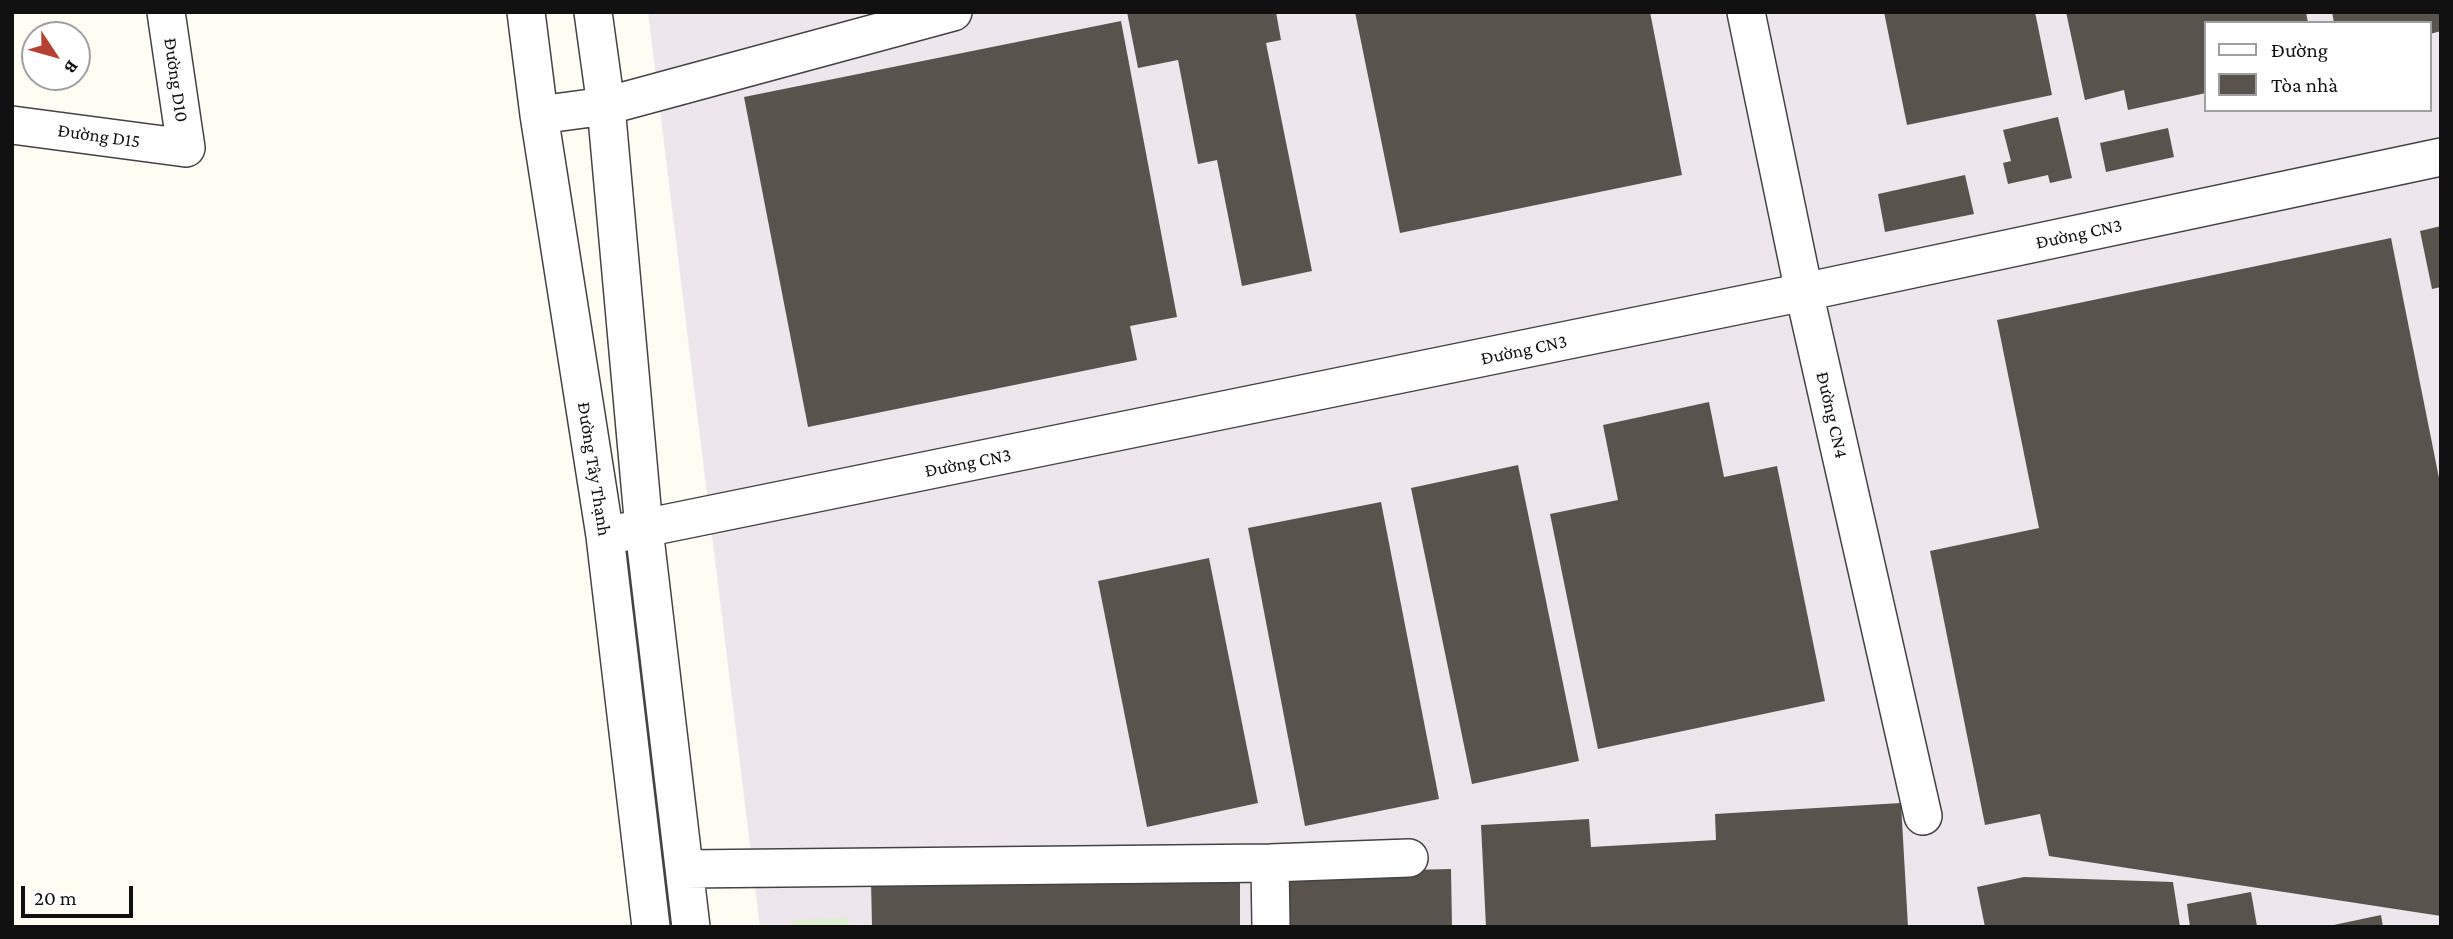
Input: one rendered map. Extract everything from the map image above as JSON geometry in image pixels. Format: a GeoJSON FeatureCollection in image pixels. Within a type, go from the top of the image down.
{"type":"FeatureCollection","features":[{"type":"Feature","properties":{"kind":"street","name":"Đường D10"},"geometry":{"type":"LineString","coordinates":[[166,12],[186,148]]}},
{"type":"Feature","properties":{"kind":"street","name":"Đường Tây Thạnh"},"geometry":{"type":"LineString","coordinates":[[526,12],[539,115],[605,536],[650,927]]}},
{"type":"Feature","properties":{"kind":"street"},"geometry":{"type":"LineString","coordinates":[[593,12],[606,106],[644,528],[691,927]]}},
{"type":"Feature","properties":{"kind":"street"},"geometry":{"type":"LineString","coordinates":[[539,115],[606,106],[953,12]]}},
{"type":"Feature","properties":{"kind":"street","name":"Đường CN4"},"geometry":{"type":"LineString","coordinates":[[1746,12],[1804,292],[1923,816]]}},
{"type":"Feature","properties":{"kind":"street","name":"Đường D15"},"geometry":{"type":"LineString","coordinates":[[12,125],[186,148]]}},
{"type":"Feature","properties":{"kind":"street","name":"Đường CN3"},"geometry":{"type":"LineString","coordinates":[[605,536],[1804,292],[2441,157]]}},
{"type":"Feature","properties":{"kind":"street"},"geometry":{"type":"LineString","coordinates":[[685,869],[1270,863],[1409,858]]}},
{"type":"Feature","properties":{"kind":"street"},"geometry":{"type":"LineString","coordinates":[[1270,863],[1271,927]]}},
{"type":"Feature","properties":{"kind":"shaded area"},"geometry":{"type":"Polygon","coordinates":[[[648,12],[2441,12],[2441,927],[760,927],[648,12]]]}},
{"type":"Feature","properties":{"kind":"green space"},"geometry":{"type":"Polygon","coordinates":[[[849,918],[849,927],[792,927],[792,920],[849,918]]]}},
{"type":"Feature","properties":{"kind":"building"},"geometry":{"type":"Polygon","coordinates":[[[1127,12],[1276,12],[1281,40],[1266,43],[1312,271],[1242,286],[1217,160],[1198,164],[1178,60],[1138,68],[1127,12]]]}},
{"type":"Feature","properties":{"kind":"building"},"geometry":{"type":"Polygon","coordinates":[[[1355,12],[1650,12],[1682,175],[1400,233],[1355,12]]]}},
{"type":"Feature","properties":{"kind":"building"},"geometry":{"type":"Polygon","coordinates":[[[1884,12],[2035,12],[2052,95],[1907,125],[1884,12]]]}},
{"type":"Feature","properties":{"kind":"building"},"geometry":{"type":"Polygon","coordinates":[[[2066,12],[2306,12],[2308,21],[2204,21],[2204,93],[2128,110],[2124,90],[2085,100],[2066,12]]]}},
{"type":"Feature","properties":{"kind":"building"},"geometry":{"type":"Polygon","coordinates":[[[2332,12],[2441,12],[2441,31],[2432,33],[2432,21],[2334,21],[2332,12]]]}},
{"type":"Feature","properties":{"kind":"building"},"geometry":{"type":"Polygon","coordinates":[[[1121,21],[1177,317],[1130,326],[1137,360],[808,427],[744,97],[1121,21]]]}},
{"type":"Feature","properties":{"kind":"building"},"geometry":{"type":"Polygon","coordinates":[[[2058,117],[2072,178],[2050,183],[2048,175],[2008,184],[2003,163],[2011,161],[2003,130],[2058,117]]]}},
{"type":"Feature","properties":{"kind":"building"},"geometry":{"type":"Polygon","coordinates":[[[2168,128],[2174,157],[2106,172],[2100,143],[2168,128]]]}},
{"type":"Feature","properties":{"kind":"building"},"geometry":{"type":"Polygon","coordinates":[[[1965,175],[1974,214],[1885,232],[1878,194],[1965,175]]]}},
{"type":"Feature","properties":{"kind":"building"},"geometry":{"type":"Polygon","coordinates":[[[2441,226],[2441,287],[2432,289],[2420,231],[2441,226]]]}},
{"type":"Feature","properties":{"kind":"building"},"geometry":{"type":"Polygon","coordinates":[[[2391,238],[2441,488],[2441,916],[2049,856],[2040,814],[1985,825],[1930,551],[2039,528],[1997,320],[2391,238]]]}},
{"type":"Feature","properties":{"kind":"building"},"geometry":{"type":"Polygon","coordinates":[[[1709,402],[1724,477],[1777,466],[1825,701],[1598,749],[1550,514],[1618,500],[1603,425],[1709,402]]]}},
{"type":"Feature","properties":{"kind":"building"},"geometry":{"type":"Polygon","coordinates":[[[1518,465],[1579,761],[1472,784],[1411,488],[1518,465]]]}},
{"type":"Feature","properties":{"kind":"building"},"geometry":{"type":"Polygon","coordinates":[[[1381,502],[1439,799],[1305,826],[1248,528],[1381,502]]]}},
{"type":"Feature","properties":{"kind":"building"},"geometry":{"type":"Polygon","coordinates":[[[1209,558],[1258,803],[1147,827],[1098,581],[1209,558]]]}},
{"type":"Feature","properties":{"kind":"building"},"geometry":{"type":"Polygon","coordinates":[[[1901,803],[1908,927],[1486,927],[1481,825],[1589,819],[1591,847],[1716,840],[1715,814],[1901,803]]]}},
{"type":"Feature","properties":{"kind":"building"},"geometry":{"type":"Polygon","coordinates":[[[1451,869],[1452,927],[1282,927],[1281,873],[1451,869]]]}},
{"type":"Feature","properties":{"kind":"building"},"geometry":{"type":"Polygon","coordinates":[[[1240,873],[1240,927],[872,927],[871,880],[1240,873]]]}},
{"type":"Feature","properties":{"kind":"building"},"geometry":{"type":"Polygon","coordinates":[[[2024,877],[2173,882],[2180,927],[1985,927],[1977,887],[2024,877]]]}},
{"type":"Feature","properties":{"kind":"building"},"geometry":{"type":"Polygon","coordinates":[[[2251,892],[2257,926],[2190,927],[2187,904],[2251,892]]]}},
{"type":"Feature","properties":{"kind":"building"},"geometry":{"type":"Polygon","coordinates":[[[2381,915],[2383,927],[2329,927],[2329,926],[2381,915]]]}}]}
